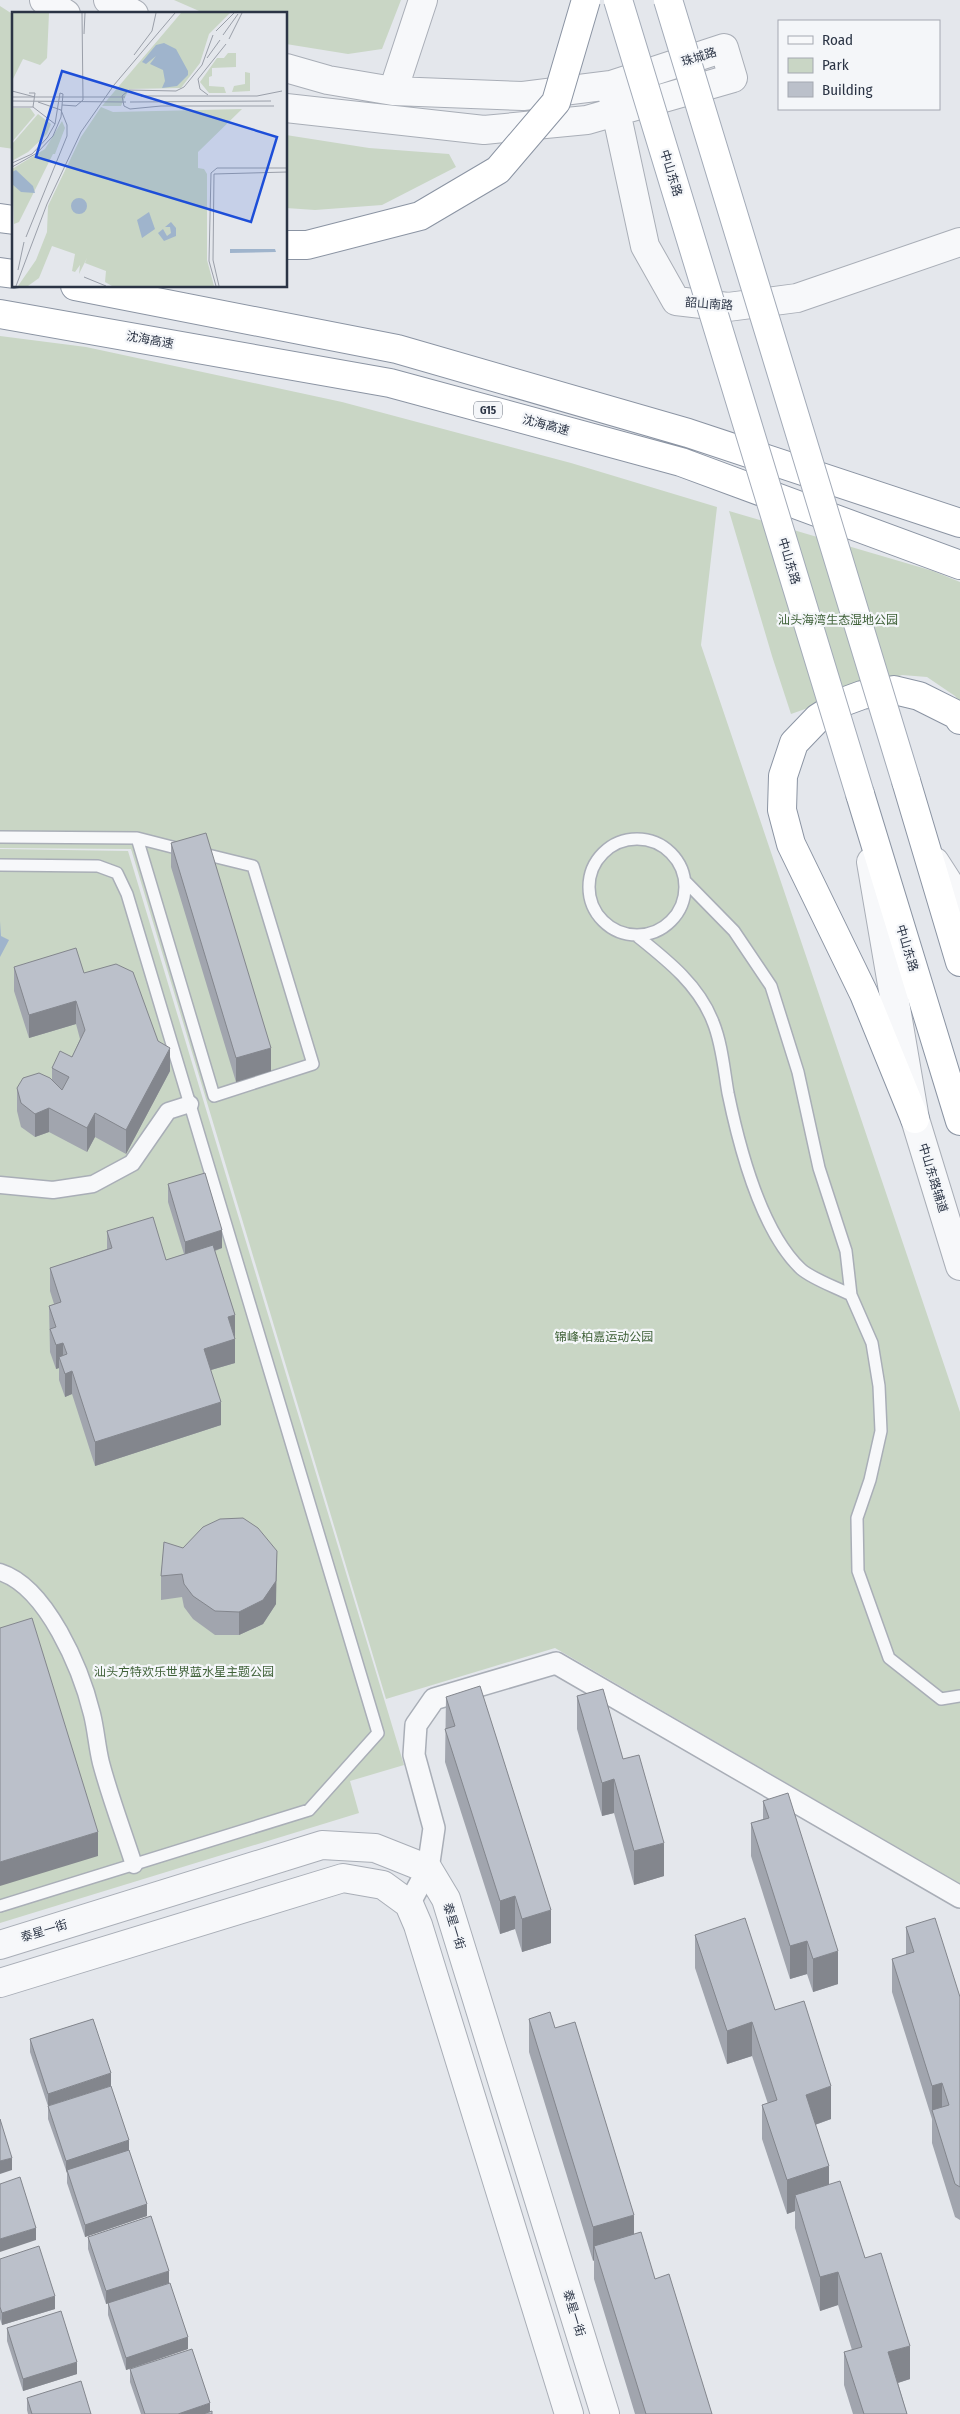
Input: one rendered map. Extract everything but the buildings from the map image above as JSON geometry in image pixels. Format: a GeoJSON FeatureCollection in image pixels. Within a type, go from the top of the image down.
{"type":"FeatureCollection","features":[{"type":"Feature","properties":{"kind":"main road"},"geometry":{"type":"LineString","coordinates":[[288,245],[307,245],[420,216],[498,170],[556,102],[586,0]]}},
{"type":"Feature","properties":{"kind":"main road","name":"中山东路"},"geometry":{"type":"LineString","coordinates":[[618,0],[960,1121]]}},
{"type":"Feature","properties":{"kind":"main road"},"geometry":{"type":"LineString","coordinates":[[668,0],[960,962]]}},
{"type":"Feature","properties":{"kind":"main road"},"geometry":{"type":"LineString","coordinates":[[85,288],[398,349],[688,432],[960,523]]}},
{"type":"Feature","properties":{"kind":"main road","name":"沈海高速"},"geometry":{"type":"LineString","coordinates":[[0,314],[390,383],[681,462],[960,565]]}},
{"type":"Feature","properties":{"kind":"main road"},"geometry":{"type":"LineString","coordinates":[[915,1119],[864,994],[791,844],[782,810],[783,776],[794,743],[818,718],[843,702],[862,695],[894,690],[920,696],[957,716],[960,720]]}},
{"type":"Feature","properties":{"kind":"street"},"geometry":{"type":"LineString","coordinates":[[44,0],[63,12]]}},
{"type":"Feature","properties":{"kind":"street"},"geometry":{"type":"LineString","coordinates":[[108,0],[130,12]]}},
{"type":"Feature","properties":{"kind":"street"},"geometry":{"type":"LineString","coordinates":[[393,92],[423,0]]}},
{"type":"Feature","properties":{"kind":"street","name":"珠城路"},"geometry":{"type":"LineString","coordinates":[[288,69],[328,80],[393,92],[523,96],[611,85],[724,48],[733,78],[588,120],[484,130],[288,108]]}},
{"type":"Feature","properties":{"kind":"street","name":"韶山南路"},"geometry":{"type":"LineString","coordinates":[[611,85],[615,112],[645,246],[676,301],[728,307],[797,298],[960,242]]}},
{"type":"Feature","properties":{"kind":"street","name":"中山东路辅道"},"geometry":{"type":"LineString","coordinates":[[860,794],[915,1119],[960,1266]]}},
{"type":"Feature","properties":{"kind":"street"},"geometry":{"type":"LineString","coordinates":[[924,844],[953,890],[960,912]]}},
{"type":"Feature","properties":{"kind":"street"},"geometry":{"type":"LineString","coordinates":[[0,1185],[53,1190],[93,1184],[132,1164],[168,1111],[190,1104]]}},
{"type":"Feature","properties":{"kind":"street"},"geometry":{"type":"LineString","coordinates":[[0,1572],[12,1575],[38,1601],[66,1640],[90,1706],[101,1762],[134,1865]]}},
{"type":"Feature","properties":{"kind":"street"},"geometry":{"type":"LineString","coordinates":[[409,1904],[428,1869],[434,1828],[414,1755],[416,1725],[434,1699],[556,1662],[960,1897]]}},
{"type":"Feature","properties":{"kind":"street","name":"泰星一街"},"geometry":{"type":"LineString","coordinates":[[0,1945],[322,1845],[375,1848],[428,1869],[446,1899],[605,2414]]}},
{"type":"Feature","properties":{"kind":"street"},"geometry":{"type":"LineString","coordinates":[[0,1983],[343,1878],[383,1886],[409,1904],[418,1925],[569,2414]]}},
{"type":"Feature","properties":{"kind":"lane"},"geometry":{"type":"LineString","coordinates":[[0,837],[137,838],[253,866],[313,1064],[214,1096],[137,838]]}},
{"type":"Feature","properties":{"kind":"lane"},"geometry":{"type":"LineString","coordinates":[[629,839],[644,839],[659,844],[672,852],[681,866],[686,882],[684,898],[678,914],[667,926],[653,933],[637,936],[620,933],[606,924],[596,912],[590,897],[589,882],[594,866],[602,854],[614,844],[629,839]]}},
{"type":"Feature","properties":{"kind":"lane"},"geometry":{"type":"LineString","coordinates":[[0,865],[98,866],[117,874],[128,894],[378,1733],[309,1810],[0,1906]]}},
{"type":"Feature","properties":{"kind":"lane"},"geometry":{"type":"LineString","coordinates":[[686,882],[734,931],[772,986],[798,1072],[819,1168],[846,1250],[851,1295],[872,1343],[879,1386],[881,1431],[870,1480],[857,1518],[858,1571],[889,1658],[942,1699],[960,1696]]}},
{"type":"Feature","properties":{"kind":"lane"},"geometry":{"type":"LineString","coordinates":[[637,936],[667,960],[691,984],[714,1022],[738,1140],[753,1184],[781,1247],[803,1270],[851,1295]]}},
{"type":"Feature","properties":{"kind":"green space"},"geometry":{"type":"Polygon","coordinates":[[[174,0],[401,0],[382,49],[348,54],[288,44],[288,12],[201,12],[174,0]]]}},
{"type":"Feature","properties":{"kind":"green space"},"geometry":{"type":"Polygon","coordinates":[[[0,6],[12,14],[12,149],[0,147],[0,6]]]}},
{"type":"Feature","properties":{"kind":"green space"},"geometry":{"type":"Polygon","coordinates":[[[288,135],[369,148],[449,154],[456,167],[382,205],[315,210],[288,208],[288,135]]]}},
{"type":"Feature","properties":{"kind":"green space","name":"锦峰·柏嘉运动公园"},"geometry":{"type":"Polygon","coordinates":[[[0,336],[86,347],[342,402],[571,463],[717,507],[701,645],[960,1412],[960,1884],[555,1648],[386,1699],[131,849],[0,848],[0,336]]]}},
{"type":"Feature","properties":{"kind":"green space","name":"汕头海湾生态湿地公园"},"geometry":{"type":"Polygon","coordinates":[[[729,511],[933,571],[960,582],[960,702],[955,696],[927,677],[902,675],[791,714],[729,511]]]}},
{"type":"Feature","properties":{"kind":"green space","name":"汕头方特欢乐世界蓝水星主题公园"},"geometry":{"type":"Polygon","coordinates":[[[0,849],[128,851],[404,1765],[350,1781],[359,1813],[0,1923],[0,849]]]}},
{"type":"Feature","properties":{"kind":"water"},"geometry":{"type":"Polygon","coordinates":[[[0,921],[1,936],[9,940],[0,957],[0,921]]]}}]}
